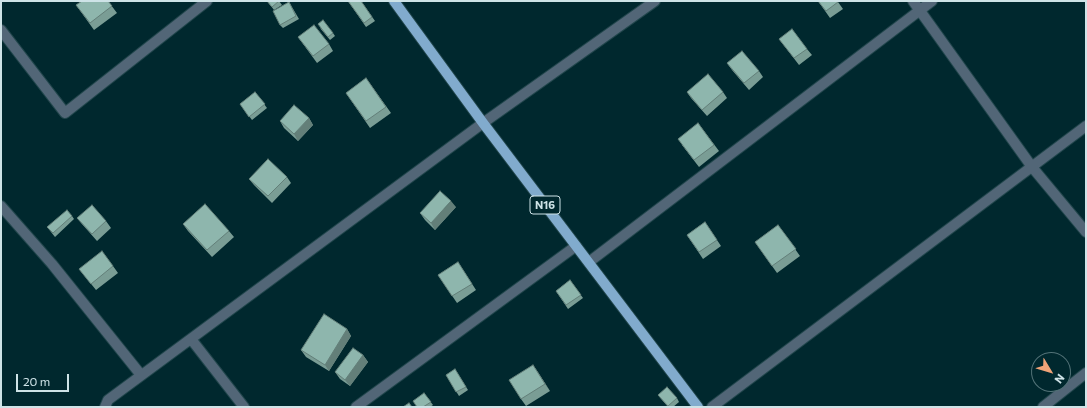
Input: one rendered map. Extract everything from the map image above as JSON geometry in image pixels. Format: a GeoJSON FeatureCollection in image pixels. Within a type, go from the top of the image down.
{"type":"FeatureCollection","features":[{"type":"Feature","properties":{"kind":"main road","name":"N16"},"geometry":{"type":"LineString","coordinates":[[394,1],[483,123],[698,407]]}},
{"type":"Feature","properties":{"kind":"street"},"geometry":{"type":"LineString","coordinates":[[1,30],[65,113],[207,1]]}},
{"type":"Feature","properties":{"kind":"street"},"geometry":{"type":"LineString","coordinates":[[913,1],[1032,167],[1086,232]]}},
{"type":"Feature","properties":{"kind":"street"},"geometry":{"type":"LineString","coordinates":[[589,262],[932,1]]}},
{"type":"Feature","properties":{"kind":"street"},"geometry":{"type":"LineString","coordinates":[[105,407],[108,400],[141,375],[483,123],[653,2]]}},
{"type":"Feature","properties":{"kind":"street"},"geometry":{"type":"LineString","coordinates":[[712,407],[1086,126]]}},
{"type":"Feature","properties":{"kind":"street"},"geometry":{"type":"LineString","coordinates":[[1,206],[52,264],[141,375]]}},
{"type":"Feature","properties":{"kind":"street"},"geometry":{"type":"LineString","coordinates":[[356,407],[576,246]]}},
{"type":"Feature","properties":{"kind":"street"},"geometry":{"type":"LineString","coordinates":[[191,339],[244,407]]}},
{"type":"Feature","properties":{"kind":"street"},"geometry":{"type":"LineString","coordinates":[[1043,407],[1086,374]]}},
{"type":"Feature","properties":{"kind":"building"},"geometry":{"type":"Polygon","coordinates":[[[82,1],[108,1],[112,6],[90,23],[76,5],[82,1]]]}},
{"type":"Feature","properties":{"kind":"building"},"geometry":{"type":"Polygon","coordinates":[[[267,1],[279,1],[272,7],[267,1]]]}},
{"type":"Feature","properties":{"kind":"building"},"geometry":{"type":"Polygon","coordinates":[[[348,1],[361,1],[372,17],[364,23],[348,1]]]}},
{"type":"Feature","properties":{"kind":"building"},"geometry":{"type":"Polygon","coordinates":[[[818,1],[837,1],[838,2],[826,11],[818,1]]]}},
{"type":"Feature","properties":{"kind":"building"},"geometry":{"type":"Polygon","coordinates":[[[289,2],[296,16],[280,25],[273,11],[289,2]]]}},
{"type":"Feature","properties":{"kind":"building"},"geometry":{"type":"Polygon","coordinates":[[[323,20],[333,33],[328,37],[318,24],[323,20]]]}},
{"type":"Feature","properties":{"kind":"building"},"geometry":{"type":"Polygon","coordinates":[[[314,25],[329,44],[313,56],[298,37],[314,25]]]}},
{"type":"Feature","properties":{"kind":"building"},"geometry":{"type":"Polygon","coordinates":[[[792,29],[807,49],[794,58],[779,39],[792,29]]]}},
{"type":"Feature","properties":{"kind":"building"},"geometry":{"type":"Polygon","coordinates":[[[742,51],[759,71],[744,83],[727,63],[742,51]]]}},
{"type":"Feature","properties":{"kind":"building"},"geometry":{"type":"Polygon","coordinates":[[[708,74],[723,92],[702,110],[687,92],[708,74]]]}},
{"type":"Feature","properties":{"kind":"building"},"geometry":{"type":"Polygon","coordinates":[[[366,78],[386,107],[366,121],[346,93],[366,78]]]}},
{"type":"Feature","properties":{"kind":"building"},"geometry":{"type":"Polygon","coordinates":[[[255,92],[265,104],[249,117],[240,104],[255,92]]]}},
{"type":"Feature","properties":{"kind":"building"},"geometry":{"type":"Polygon","coordinates":[[[294,105],[309,118],[294,134],[280,121],[294,105]]]}},
{"type":"Feature","properties":{"kind":"building"},"geometry":{"type":"Polygon","coordinates":[[[698,123],[714,145],[694,160],[678,139],[698,123]]]}},
{"type":"Feature","properties":{"kind":"building"},"geometry":{"type":"Polygon","coordinates":[[[268,159],[287,177],[268,196],[249,179],[268,159]]]}},
{"type":"Feature","properties":{"kind":"building"},"geometry":{"type":"Polygon","coordinates":[[[440,191],[451,201],[431,223],[420,213],[440,191]]]}},
{"type":"Feature","properties":{"kind":"building"},"geometry":{"type":"Polygon","coordinates":[[[205,204],[229,231],[207,250],[183,224],[205,204]]]}},
{"type":"Feature","properties":{"kind":"building"},"geometry":{"type":"Polygon","coordinates":[[[92,205],[106,221],[92,234],[77,218],[92,205]]]}},
{"type":"Feature","properties":{"kind":"building"},"geometry":{"type":"Polygon","coordinates":[[[67,210],[72,216],[53,233],[47,227],[67,210]]]}},
{"type":"Feature","properties":{"kind":"building"},"geometry":{"type":"Polygon","coordinates":[[[705,222],[717,240],[699,252],[687,235],[705,222]]]}},
{"type":"Feature","properties":{"kind":"building"},"geometry":{"type":"Polygon","coordinates":[[[778,225],[796,249],[772,266],[755,242],[778,225]]]}},
{"type":"Feature","properties":{"kind":"building"},"geometry":{"type":"Polygon","coordinates":[[[102,251],[113,266],[91,284],[79,269],[102,251]]]}},
{"type":"Feature","properties":{"kind":"building"},"geometry":{"type":"Polygon","coordinates":[[[458,262],[472,284],[452,296],[438,275],[458,262]]]}},
{"type":"Feature","properties":{"kind":"building"},"geometry":{"type":"Polygon","coordinates":[[[570,280],[581,295],[566,305],[556,291],[570,280]]]}},
{"type":"Feature","properties":{"kind":"building"},"geometry":{"type":"Polygon","coordinates":[[[324,314],[347,329],[325,365],[301,350],[324,314]]]}},
{"type":"Feature","properties":{"kind":"building"},"geometry":{"type":"Polygon","coordinates":[[[353,348],[363,355],[345,380],[335,372],[353,348]]]}},
{"type":"Feature","properties":{"kind":"building"},"geometry":{"type":"Polygon","coordinates":[[[533,365],[545,384],[521,399],[509,380],[533,365]]]}},
{"type":"Feature","properties":{"kind":"building"},"geometry":{"type":"Polygon","coordinates":[[[455,369],[466,387],[456,392],[446,375],[455,369]]]}},
{"type":"Feature","properties":{"kind":"building"},"geometry":{"type":"Polygon","coordinates":[[[667,387],[677,398],[668,406],[658,395],[667,387]]]}},
{"type":"Feature","properties":{"kind":"building"},"geometry":{"type":"Polygon","coordinates":[[[424,393],[431,402],[423,407],[417,407],[413,401],[424,393]]]}},
{"type":"Feature","properties":{"kind":"building"},"geometry":{"type":"Polygon","coordinates":[[[409,403],[412,407],[403,407],[409,403]]]}}]}
